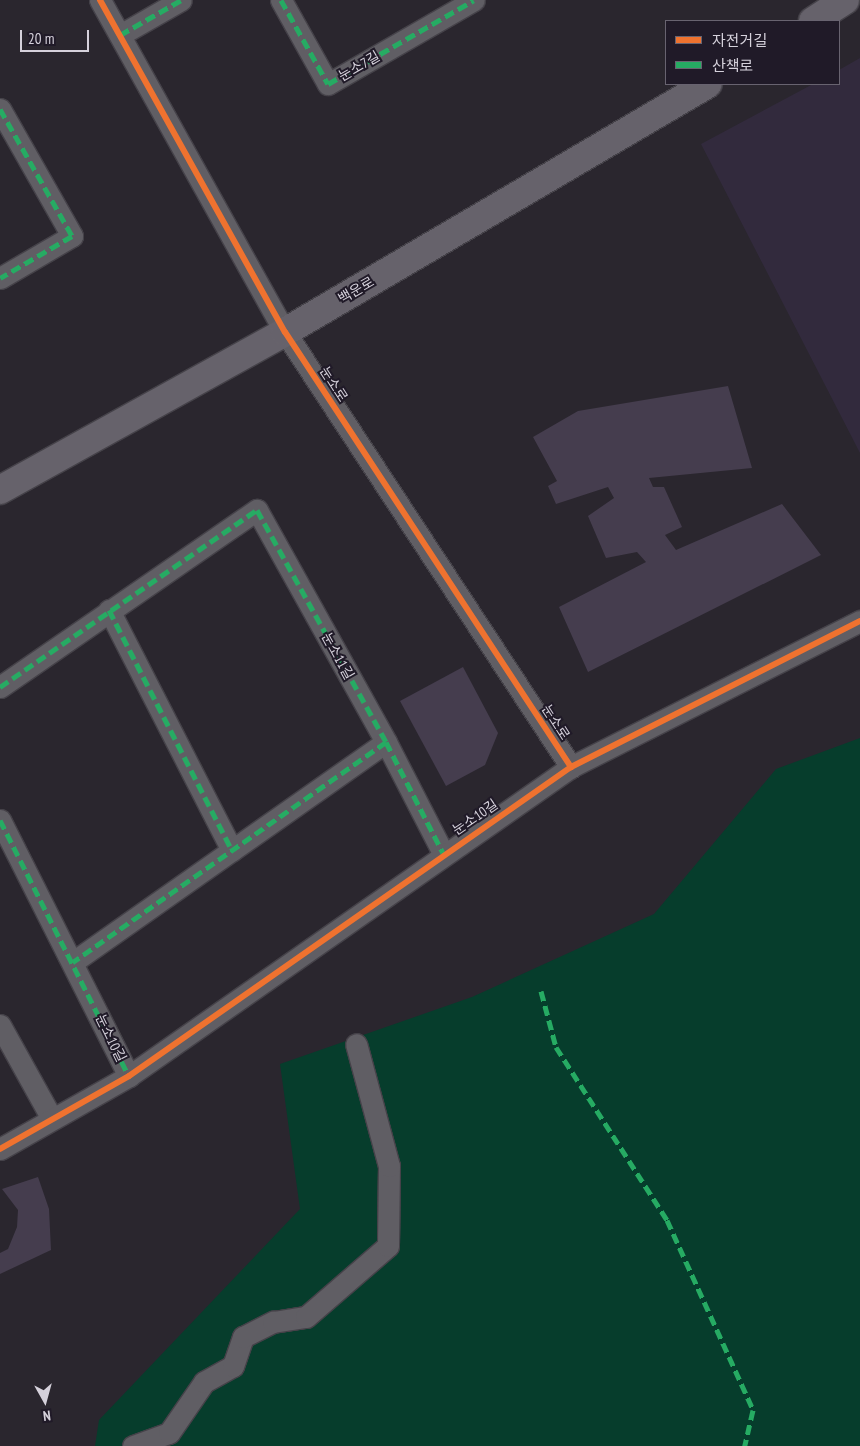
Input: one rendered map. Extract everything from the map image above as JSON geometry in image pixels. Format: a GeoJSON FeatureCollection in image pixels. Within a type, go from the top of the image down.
{"type":"FeatureCollection","features":[{"type":"Feature","properties":{"kind":"main road"},"geometry":{"type":"LineString","coordinates":[[815,20],[845,0]]}},
{"type":"Feature","properties":{"kind":"main road","name":"백운로"},"geometry":{"type":"LineString","coordinates":[[0,490],[284,332],[706,85]]}},
{"type":"Feature","properties":{"kind":"street","name":"눈소로"},"geometry":{"type":"LineString","coordinates":[[100,0],[284,332],[571,766]]}},
{"type":"Feature","properties":{"kind":"street"},"geometry":{"type":"LineString","coordinates":[[120,35],[181,0]]}},
{"type":"Feature","properties":{"kind":"street","name":"눈소7길"},"geometry":{"type":"LineString","coordinates":[[281,0],[328,84],[474,0]]}},
{"type":"Feature","properties":{"kind":"street"},"geometry":{"type":"LineString","coordinates":[[0,109],[72,236],[0,278]]}},
{"type":"Feature","properties":{"kind":"street","name":"눈소11길"},"geometry":{"type":"LineString","coordinates":[[0,688],[108,610],[257,510],[386,742]]}},
{"type":"Feature","properties":{"kind":"street"},"geometry":{"type":"LineString","coordinates":[[108,610],[232,850]]}},
{"type":"Feature","properties":{"kind":"street","name":"눈소10길"},"geometry":{"type":"LineString","coordinates":[[0,820],[130,1076],[443,853],[571,766],[860,621]]}},
{"type":"Feature","properties":{"kind":"street"},"geometry":{"type":"LineString","coordinates":[[73,962],[386,742],[443,853]]}},
{"type":"Feature","properties":{"kind":"street"},"geometry":{"type":"LineString","coordinates":[[0,1025],[51,1117]]}},
{"type":"Feature","properties":{"kind":"street"},"geometry":{"type":"LineString","coordinates":[[133,1446],[169,1433],[204,1382],[233,1366],[243,1337],[273,1322],[306,1317],[388,1246],[389,1166],[356,1044]]}},
{"type":"Feature","properties":{"kind":"street"},"geometry":{"type":"LineString","coordinates":[[0,1148],[51,1117],[130,1076]]}},
{"type":"Feature","properties":{"kind":"shaded area"},"geometry":{"type":"Polygon","coordinates":[[[860,58],[860,453],[701,144],[811,85],[840,85],[840,69],[860,58]]]}},
{"type":"Feature","properties":{"kind":"green space"},"geometry":{"type":"Polygon","coordinates":[[[860,738],[860,1446],[95,1446],[99,1420],[300,1209],[280,1064],[472,997],[654,914],[776,769],[860,738]]]}},
{"type":"Feature","properties":{"kind":"building"},"geometry":{"type":"Polygon","coordinates":[[[728,386],[752,468],[649,478],[653,487],[664,487],[682,527],[665,535],[676,550],[782,504],[821,555],[588,672],[559,607],[646,562],[637,552],[606,558],[588,516],[614,498],[608,487],[556,504],[548,486],[557,481],[533,437],[578,411],[728,386]]]}},
{"type":"Feature","properties":{"kind":"building"},"geometry":{"type":"Polygon","coordinates":[[[463,667],[498,733],[485,765],[446,786],[400,701],[463,667]]]}},
{"type":"Feature","properties":{"kind":"building"},"geometry":{"type":"Polygon","coordinates":[[[38,1177],[49,1209],[51,1250],[0,1274],[0,1253],[8,1249],[17,1227],[18,1210],[2,1189],[38,1177]]]}},
{"type":"Feature","properties":{"kind":"marked path"},"geometry":{"type":"LineString","coordinates":[[120,35],[181,0]]}},
{"type":"Feature","properties":{"kind":"marked path"},"geometry":{"type":"LineString","coordinates":[[281,0],[328,84],[474,0]]}},
{"type":"Feature","properties":{"kind":"marked path"},"geometry":{"type":"LineString","coordinates":[[0,109],[72,236],[0,278]]}},
{"type":"Feature","properties":{"kind":"marked path"},"geometry":{"type":"LineString","coordinates":[[0,687],[257,510],[386,742],[73,962]]}},
{"type":"Feature","properties":{"kind":"marked path"},"geometry":{"type":"LineString","coordinates":[[109,610],[232,850]]}},
{"type":"Feature","properties":{"kind":"marked path"},"geometry":{"type":"LineString","coordinates":[[386,742],[443,853]]}},
{"type":"Feature","properties":{"kind":"marked path"},"geometry":{"type":"LineString","coordinates":[[0,820],[129,1076]]}},
{"type":"Feature","properties":{"kind":"marked path"},"geometry":{"type":"LineString","coordinates":[[541,991],[556,1047],[667,1220],[753,1410],[745,1446]]}},
{"type":"Feature","properties":{"kind":"cycle path"},"geometry":{"type":"LineString","coordinates":[[100,0],[285,332],[571,767]]}},
{"type":"Feature","properties":{"kind":"cycle path"},"geometry":{"type":"LineString","coordinates":[[0,1149],[129,1076],[571,767],[860,621]]}}]}
